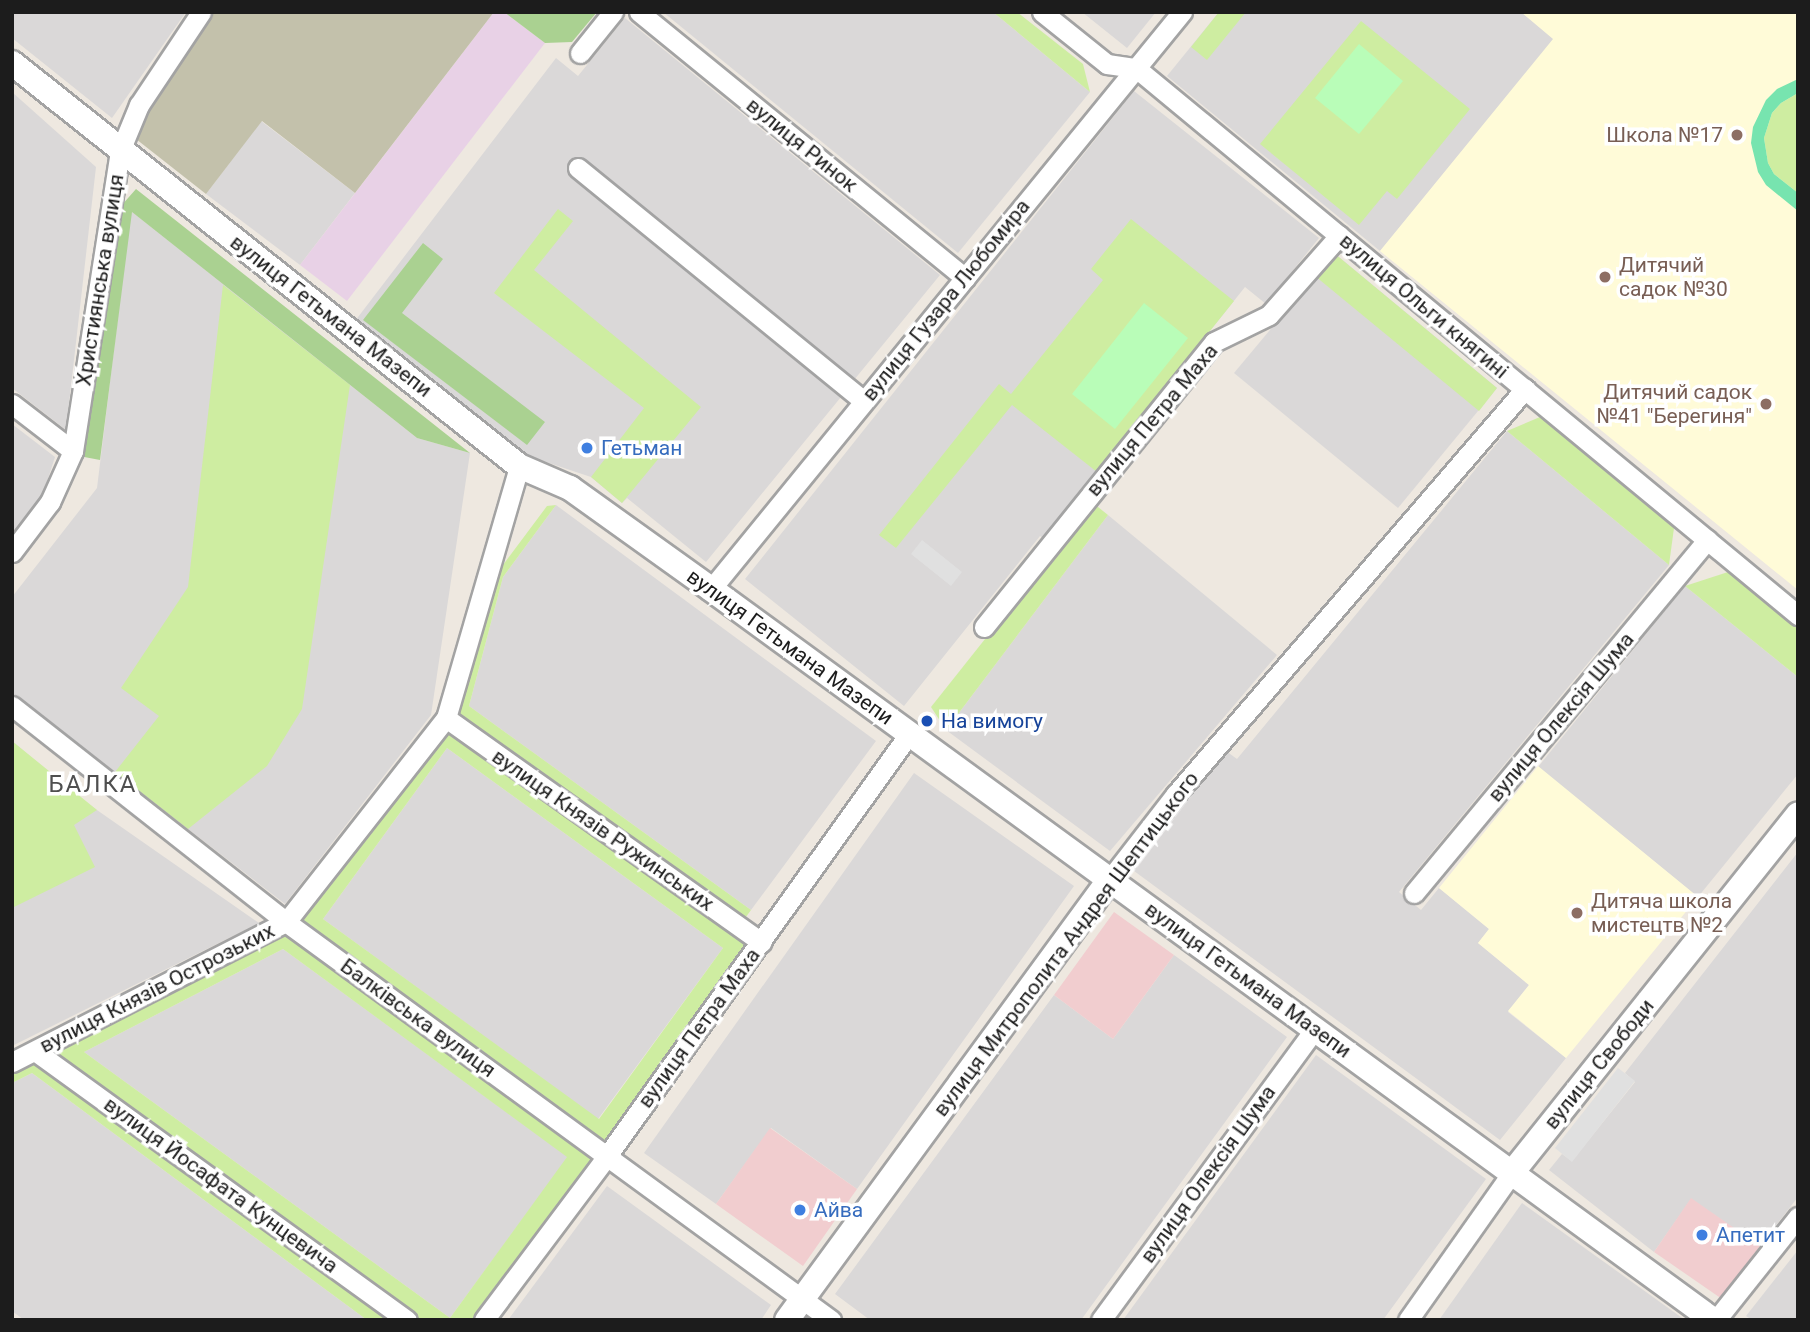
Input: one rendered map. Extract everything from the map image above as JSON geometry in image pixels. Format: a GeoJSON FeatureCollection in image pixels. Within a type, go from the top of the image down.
{"type":"FeatureCollection","features":[{"type":"Feature","properties":{"kind":"street","name":"Християнська вулиця"},"geometry":{"type":"LineString","coordinates":[[12,552],[50,502],[73,452],[120,151],[139,105],[201,12]]}},
{"type":"Feature","properties":{"kind":"street"},"geometry":{"type":"LineString","coordinates":[[580,53],[613,12]]}},
{"type":"Feature","properties":{"kind":"street","name":"вулиця Ринок"},"geometry":{"type":"LineString","coordinates":[[639,12],[965,278]]}},
{"type":"Feature","properties":{"kind":"street","name":"вулиця Ольги княгині"},"geometry":{"type":"LineString","coordinates":[[1042,12],[1107,64],[1136,68],[1798,615]]}},
{"type":"Feature","properties":{"kind":"street","name":"вулиця Гузара Любомира"},"geometry":{"type":"LineString","coordinates":[[711,589],[1182,12]]}},
{"type":"Feature","properties":{"kind":"street","name":"вулиця Гетьмана Мазепи"},"geometry":{"type":"LineString","coordinates":[[12,63],[519,466],[570,488],[1715,1320]]}},
{"type":"Feature","properties":{"kind":"street"},"geometry":{"type":"LineString","coordinates":[[578,168],[864,401]]}},
{"type":"Feature","properties":{"kind":"street","name":"вулиця Петра Маха"},"geometry":{"type":"LineString","coordinates":[[984,627],[1214,342],[1269,315],[1339,236]]}},
{"type":"Feature","properties":{"kind":"street","name":"вулиця Митрополита Андрея Шептицького"},"geometry":{"type":"LineString","coordinates":[[787,1320],[1110,879],[1184,784],[1525,390]]}},
{"type":"Feature","properties":{"kind":"street"},"geometry":{"type":"LineString","coordinates":[[12,404],[73,452]]}},
{"type":"Feature","properties":{"kind":"street","name":"вулиця Князів Острозьких"},"geometry":{"type":"LineString","coordinates":[[12,1062],[286,922],[446,718],[519,466]]}},
{"type":"Feature","properties":{"kind":"street","name":"вулиця Олексія Шума"},"geometry":{"type":"LineString","coordinates":[[1414,893],[1707,540]]}},
{"type":"Feature","properties":{"kind":"street","name":"Балківська вулиця"},"geometry":{"type":"LineString","coordinates":[[12,706],[286,922],[831,1320]]}},
{"type":"Feature","properties":{"kind":"street","name":"вулиця Князів Ружинських"},"geometry":{"type":"LineString","coordinates":[[446,718],[761,942]]}},
{"type":"Feature","properties":{"kind":"street","name":"вулиця Петра Маха"},"geometry":{"type":"LineString","coordinates":[[484,1320],[607,1156],[909,734]]}},
{"type":"Feature","properties":{"kind":"street","name":"вулиця Свободи"},"geometry":{"type":"LineString","coordinates":[[1408,1320],[1511,1174],[1798,814]]}},
{"type":"Feature","properties":{"kind":"street","name":"вулиця Олексія Шума"},"geometry":{"type":"LineString","coordinates":[[1101,1320],[1315,1029]]}},
{"type":"Feature","properties":{"kind":"street","name":"вулиця Йосафата Кунцевича"},"geometry":{"type":"LineString","coordinates":[[35,1051],[407,1320]]}},
{"type":"Feature","properties":{"kind":"street"},"geometry":{"type":"LineString","coordinates":[[1715,1320],[1798,1217]]}},
{"type":"Feature","properties":{"kind":"shaded area"},"geometry":{"type":"Polygon","coordinates":[[[12,12],[186,12],[112,118],[12,38],[12,12]]]}},
{"type":"Feature","properties":{"kind":"shaded area"},"geometry":{"type":"Polygon","coordinates":[[[212,12],[494,12],[355,193],[262,121],[206,194],[136,139],[147,109],[212,12]]]}},
{"type":"Feature","properties":{"kind":"shaded area"},"geometry":{"type":"Polygon","coordinates":[[[494,12],[504,12],[545,43],[347,301],[300,265],[494,12]]]}},
{"type":"Feature","properties":{"kind":"shaded area"},"geometry":{"type":"Polygon","coordinates":[[[663,12],[993,12],[1090,92],[958,253],[663,12]]]}},
{"type":"Feature","properties":{"kind":"shaded area"},"geometry":{"type":"Polygon","coordinates":[[[1082,12],[1156,12],[1127,48],[1082,12]]]}},
{"type":"Feature","properties":{"kind":"shaded area"},"geometry":{"type":"Polygon","coordinates":[[[1219,12],[1521,12],[1554,39],[1380,251],[1167,76],[1219,12]]]}},
{"type":"Feature","properties":{"kind":"shaded area","name":"Дитячий садок №30"},"geometry":{"type":"Polygon","coordinates":[[[1521,12],[1798,12],[1798,590],[1380,251],[1553,39],[1521,12]]]}},
{"type":"Feature","properties":{"kind":"shaded area"},"geometry":{"type":"Polygon","coordinates":[[[625,18],[940,275],[854,380],[607,179],[595,196],[841,397],[706,562],[627,498],[622,503],[591,477],[525,455],[355,321],[556,58],[578,76],[625,18]]]}},
{"type":"Feature","properties":{"kind":"shaded area"},"geometry":{"type":"Polygon","coordinates":[[[1134,91],[1319,238],[1266,304],[1245,287],[1044,539],[1040,536],[904,706],[745,579],[1134,91]]]}},
{"type":"Feature","properties":{"kind":"shaded area"},"geometry":{"type":"Polygon","coordinates":[[[12,92],[96,167],[66,430],[12,388],[12,92]]]}},
{"type":"Feature","properties":{"kind":"shaded area"},"geometry":{"type":"Polygon","coordinates":[[[261,121],[355,193],[300,265],[206,194],[261,121]]]}},
{"type":"Feature","properties":{"kind":"shaded area"},"geometry":{"type":"Polygon","coordinates":[[[131,211],[417,438],[470,453],[431,715],[285,904],[12,693],[12,597],[97,488],[131,211]]]}},
{"type":"Feature","properties":{"kind":"shaded area"},"geometry":{"type":"Polygon","coordinates":[[[1334,253],[1497,388],[1398,508],[1234,373],[1334,253]]]}},
{"type":"Feature","properties":{"kind":"shaded area"},"geometry":{"type":"Polygon","coordinates":[[[12,424],[55,457],[42,497],[12,536],[12,424]]]}},
{"type":"Feature","properties":{"kind":"shaded area"},"geometry":{"type":"Polygon","coordinates":[[[1507,431],[1669,565],[1399,892],[1421,910],[1439,888],[1489,929],[1478,943],[1529,985],[1508,1012],[1566,1058],[1500,1140],[1130,868],[1226,751],[1237,759],[1507,431]]]}},
{"type":"Feature","properties":{"kind":"shaded area"},"geometry":{"type":"Polygon","coordinates":[[[556,505],[876,741],[751,910],[469,706],[503,577],[556,505]]]}},
{"type":"Feature","properties":{"kind":"shaded area"},"geometry":{"type":"Polygon","coordinates":[[[1108,515],[1277,655],[1110,851],[946,730],[1108,515]]]}},
{"type":"Feature","properties":{"kind":"shaded area"},"geometry":{"type":"Polygon","coordinates":[[[922,540],[962,572],[951,586],[911,554],[922,540]]]}},
{"type":"Feature","properties":{"kind":"shaded area"},"geometry":{"type":"Polygon","coordinates":[[[1685,586],[1798,677],[1798,774],[1698,897],[1538,767],[1685,586]]]}},
{"type":"Feature","properties":{"kind":"shaded area"},"geometry":{"type":"Polygon","coordinates":[[[12,741],[74,794],[259,923],[12,1046],[12,741]]]}},
{"type":"Feature","properties":{"kind":"shaded area"},"geometry":{"type":"Polygon","coordinates":[[[447,748],[723,948],[598,1119],[323,919],[447,748]]]}},
{"type":"Feature","properties":{"kind":"shaded area","name":"Дитяча школа мистецтв №2"},"geometry":{"type":"Polygon","coordinates":[[[1538,766],[1698,897],[1566,1058],[1508,1011],[1529,985],[1478,943],[1489,929],[1439,888],[1538,766]]]}},
{"type":"Feature","properties":{"kind":"shaded area"},"geometry":{"type":"Polygon","coordinates":[[[914,773],[1074,886],[857,1189],[771,1128],[716,1204],[644,1153],[914,773]]]}},
{"type":"Feature","properties":{"kind":"shaded area"},"geometry":{"type":"Polygon","coordinates":[[[1798,852],[1798,1197],[1760,1246],[1691,1199],[1654,1252],[1549,1170],[1562,1154],[1572,1161],[1635,1082],[1625,1073],[1798,852]]]}},
{"type":"Feature","properties":{"kind":"shaded area"},"geometry":{"type":"Polygon","coordinates":[[[1114,912],[1174,955],[1113,1039],[1054,995],[1114,912]]]}},
{"type":"Feature","properties":{"kind":"shaded area"},"geometry":{"type":"Polygon","coordinates":[[[283,949],[568,1157],[450,1318],[84,1052],[283,949]]]}},
{"type":"Feature","properties":{"kind":"shaded area"},"geometry":{"type":"Polygon","coordinates":[[[1174,955],[1287,1037],[1081,1320],[870,1320],[835,1294],[1054,995],[1113,1039],[1174,955]]]}},
{"type":"Feature","properties":{"kind":"shaded area"},"geometry":{"type":"Polygon","coordinates":[[[1316,1055],[1486,1179],[1383,1320],[1123,1320],[1316,1055]]]}},
{"type":"Feature","properties":{"kind":"shaded area"},"geometry":{"type":"Polygon","coordinates":[[[1618,1068],[1635,1081],[1572,1162],[1555,1148],[1618,1068]]]}},
{"type":"Feature","properties":{"kind":"shaded area"},"geometry":{"type":"Polygon","coordinates":[[[32,1073],[367,1320],[24,1320],[12,1311],[12,1083],[32,1073]]]}},
{"type":"Feature","properties":{"kind":"shaded area"},"geometry":{"type":"Polygon","coordinates":[[[770,1128],[857,1189],[803,1266],[716,1204],[770,1128]]]}},
{"type":"Feature","properties":{"kind":"shaded area"},"geometry":{"type":"Polygon","coordinates":[[[607,1186],[771,1305],[761,1320],[508,1320],[607,1186]]]}},
{"type":"Feature","properties":{"kind":"shaded area"},"geometry":{"type":"Polygon","coordinates":[[[1691,1198],[1760,1246],[1722,1299],[1654,1252],[1691,1198]]]}},
{"type":"Feature","properties":{"kind":"shaded area"},"geometry":{"type":"Polygon","coordinates":[[[1522,1203],[1685,1320],[1439,1320],[1522,1203]]]}},
{"type":"Feature","properties":{"kind":"shaded area"},"geometry":{"type":"Polygon","coordinates":[[[1798,1250],[1798,1320],[1752,1320],[1746,1316],[1798,1250]]]}},
{"type":"Feature","properties":{"kind":"green space"},"geometry":{"type":"Polygon","coordinates":[[[504,12],[597,12],[572,42],[545,43],[504,12]]]}},
{"type":"Feature","properties":{"kind":"green space"},"geometry":{"type":"Polygon","coordinates":[[[993,12],[1017,12],[1083,64],[1090,92],[993,12]]]}},
{"type":"Feature","properties":{"kind":"green space"},"geometry":{"type":"Polygon","coordinates":[[[1219,12],[1246,12],[1207,60],[1191,47],[1219,12]]]}},
{"type":"Feature","properties":{"kind":"green space"},"geometry":{"type":"Polygon","coordinates":[[[1361,21],[1470,109],[1397,199],[1387,191],[1359,225],[1260,144],[1361,21]]]}},
{"type":"Feature","properties":{"kind":"green space"},"geometry":{"type":"Polygon","coordinates":[[[1359,44],[1403,81],[1359,134],[1315,98],[1359,44]]]}},
{"type":"Feature","properties":{"kind":"green space"},"geometry":{"type":"Polygon","coordinates":[[[1798,79],[1798,93],[1781,103],[1772,113],[1764,138],[1768,163],[1774,174],[1798,193],[1798,211],[1766,185],[1758,172],[1751,143],[1753,127],[1766,100],[1777,89],[1798,79]]]}},
{"type":"Feature","properties":{"kind":"green space"},"geometry":{"type":"Polygon","coordinates":[[[1798,93],[1798,193],[1774,174],[1768,163],[1764,138],[1772,113],[1781,103],[1798,93]]]}},
{"type":"Feature","properties":{"kind":"green space"},"geometry":{"type":"Polygon","coordinates":[[[136,189],[470,453],[417,438],[132,212],[100,460],[79,456],[121,206],[136,189]]]}},
{"type":"Feature","properties":{"kind":"green space"},"geometry":{"type":"Polygon","coordinates":[[[558,209],[573,221],[534,270],[701,407],[622,503],[591,477],[644,408],[494,293],[558,209]]]}},
{"type":"Feature","properties":{"kind":"green space"},"geometry":{"type":"Polygon","coordinates":[[[1131,219],[1234,301],[1097,472],[1012,405],[896,548],[879,535],[999,384],[1011,394],[1103,280],[1091,269],[1131,219]]]}},
{"type":"Feature","properties":{"kind":"green space"},"geometry":{"type":"Polygon","coordinates":[[[423,243],[443,259],[402,313],[545,422],[527,445],[363,320],[423,243]]]}},
{"type":"Feature","properties":{"kind":"green space"},"geometry":{"type":"Polygon","coordinates":[[[1334,253],[1497,388],[1479,411],[1315,276],[1334,253]]]}},
{"type":"Feature","properties":{"kind":"green space"},"geometry":{"type":"Polygon","coordinates":[[[223,285],[350,385],[302,709],[267,766],[188,829],[115,772],[159,716],[121,688],[188,587],[223,285]]]}},
{"type":"Feature","properties":{"kind":"green space"},"geometry":{"type":"Polygon","coordinates":[[[1144,303],[1188,338],[1115,429],[1072,394],[1144,303]]]}},
{"type":"Feature","properties":{"kind":"green space"},"geometry":{"type":"Polygon","coordinates":[[[1540,417],[1674,528],[1669,565],[1507,431],[1540,417]]]}},
{"type":"Feature","properties":{"kind":"green space"},"geometry":{"type":"Polygon","coordinates":[[[1093,503],[1108,515],[946,730],[931,707],[1093,503]]]}},
{"type":"Feature","properties":{"kind":"green space"},"geometry":{"type":"Polygon","coordinates":[[[556,505],[503,577],[469,706],[751,910],[743,921],[455,717],[497,573],[547,506],[556,505]]]}},
{"type":"Feature","properties":{"kind":"green space"},"geometry":{"type":"Polygon","coordinates":[[[1728,572],[1798,629],[1798,677],[1685,586],[1728,572]]]}},
{"type":"Feature","properties":{"kind":"green space"},"geometry":{"type":"Polygon","coordinates":[[[449,728],[751,943],[606,1145],[298,921],[449,728]],[[447,748],[323,919],[599,1119],[723,948],[447,748]]]}},
{"type":"Feature","properties":{"kind":"green space"},"geometry":{"type":"Polygon","coordinates":[[[12,741],[97,810],[74,825],[95,867],[12,908],[12,741]]]}},
{"type":"Feature","properties":{"kind":"green space"},"geometry":{"type":"Polygon","coordinates":[[[287,932],[596,1158],[475,1320],[421,1320],[51,1053],[287,932]],[[283,949],[84,1052],[450,1318],[567,1157],[283,949]]]}},
{"type":"Feature","properties":{"kind":"green space"},"geometry":{"type":"Polygon","coordinates":[[[35,1061],[394,1320],[367,1320],[32,1073],[12,1083],[12,1072],[35,1061]]]}},
{"type":"Feature","properties":{"kind":"place","name":"Школа №17"},"geometry":{"type":"Point","coordinates":[1737,135]}},
{"type":"Feature","properties":{"kind":"place","name":"Дитячий садок №30"},"geometry":{"type":"Point","coordinates":[1605,277]}},
{"type":"Feature","properties":{"kind":"place","name":"Дитячий садок №41 \"Берегиня\""},"geometry":{"type":"Point","coordinates":[1766,404]}},
{"type":"Feature","properties":{"kind":"place","name":"Гетьман"},"geometry":{"type":"Point","coordinates":[587,448]}},
{"type":"Feature","properties":{"kind":"place","name":"На вимогу"},"geometry":{"type":"Point","coordinates":[927,721]}},
{"type":"Feature","properties":{"kind":"place","name":"Дитяча школа мистецтв №2"},"geometry":{"type":"Point","coordinates":[1577,913]}},
{"type":"Feature","properties":{"kind":"place","name":"Айва"},"geometry":{"type":"Point","coordinates":[800,1210]}},
{"type":"Feature","properties":{"kind":"place","name":"Апетит"},"geometry":{"type":"Point","coordinates":[1702,1235]}},
{"type":"Feature","properties":{"kind":"district","name":"БАЛКА"},"geometry":{"type":"Point","coordinates":[93,785]}}]}
